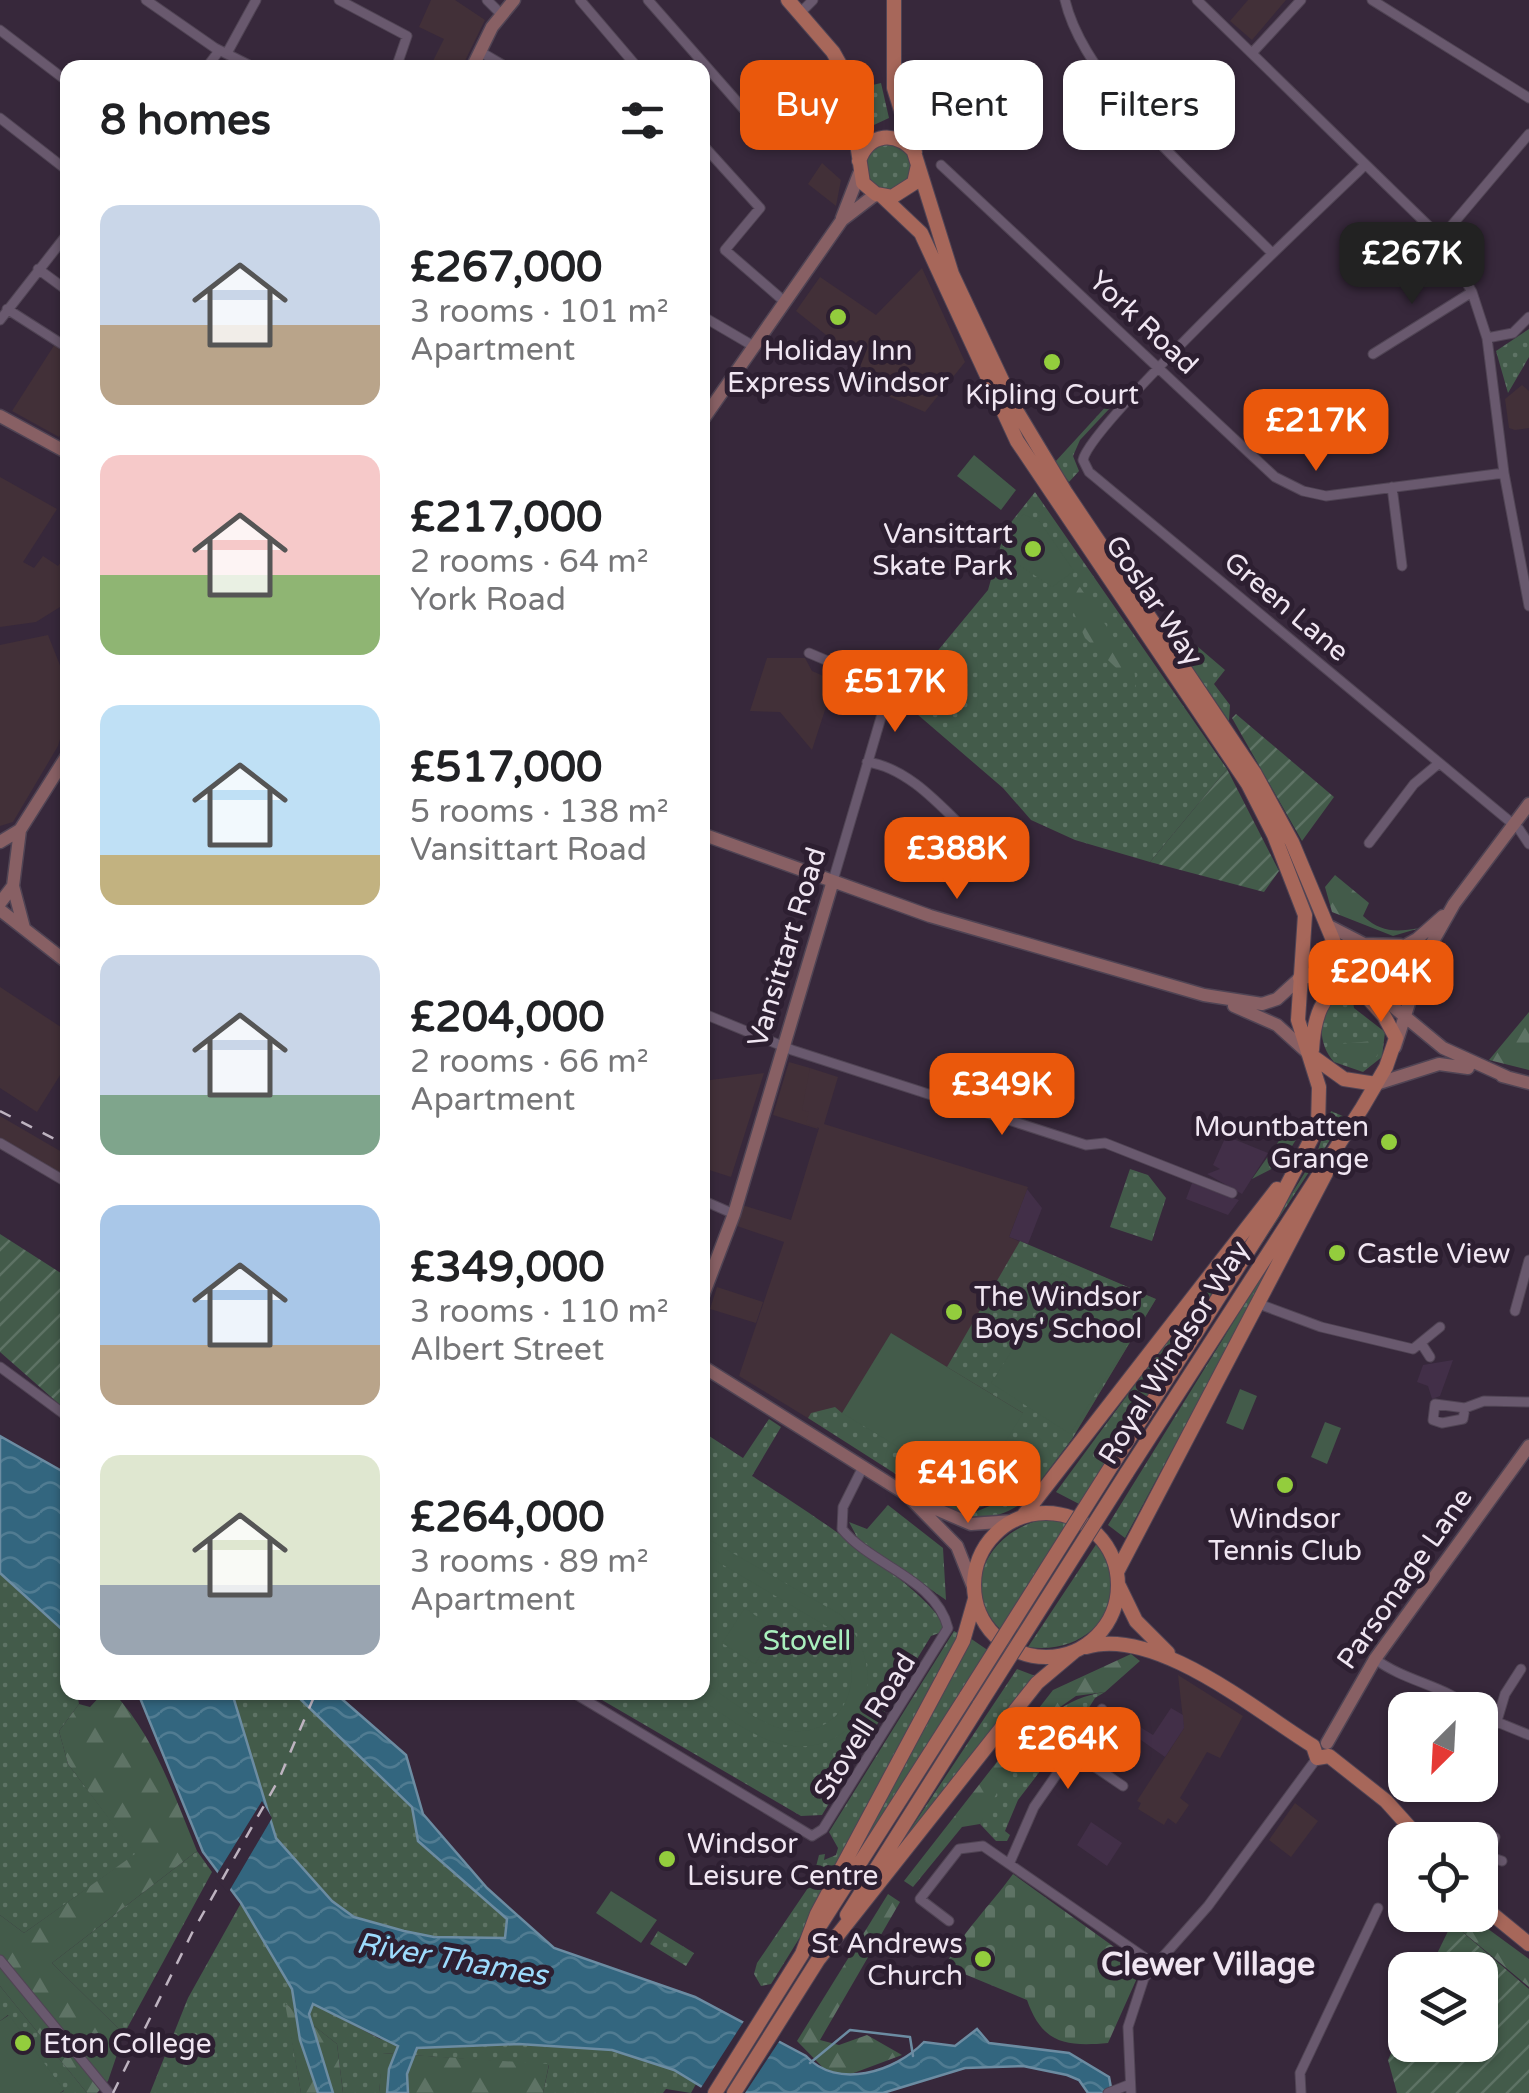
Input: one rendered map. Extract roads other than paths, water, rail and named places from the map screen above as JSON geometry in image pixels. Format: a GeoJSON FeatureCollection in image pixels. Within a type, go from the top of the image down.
{"type":"FeatureCollection","features":[{"type":"Feature","properties":{"kind":"main road"},"geometry":{"type":"LineString","coordinates":[[788,0],[847,76],[858,167],[879,196],[907,190],[917,159],[906,143],[885,137],[868,144],[858,167]]}},
{"type":"Feature","properties":{"kind":"main road","name":"Goslar Way"},"geometry":{"type":"LineString","coordinates":[[894,0],[894,88],[952,274],[1016,410],[1066,494],[1255,774],[1292,842],[1325,923],[1352,974]]}},
{"type":"Feature","properties":{"kind":"main road","name":"Goslar Way"},"geometry":{"type":"LineString","coordinates":[[879,196],[921,232],[1018,441],[1248,784],[1274,836],[1304,915],[1306,940],[1298,1020],[1311,1056]]}},
{"type":"Feature","properties":{"kind":"main road"},"geometry":{"type":"LineString","coordinates":[[1300,978],[1325,971],[1352,974],[1392,1027],[1396,1047]]}},
{"type":"Feature","properties":{"kind":"main road"},"geometry":{"type":"LineString","coordinates":[[1352,974],[1330,990],[1318,1009],[1311,1056],[1344,1079],[1376,1084]]}},
{"type":"Feature","properties":{"kind":"main road","name":"Royal Windsor Way"},"geometry":{"type":"LineString","coordinates":[[818,1960],[973,1700],[1119,1469],[1346,1132],[1396,1047]]}},
{"type":"Feature","properties":{"kind":"main road","name":"Royal Windsor Way"},"geometry":{"type":"LineString","coordinates":[[1119,1469],[1303,1158],[1320,1112],[1311,1056]]}},
{"type":"Feature","properties":{"kind":"main road"},"geometry":{"type":"LineString","coordinates":[[734,2093],[818,1960],[1037,1683],[1108,1621],[1118,1578],[1346,1132]]}},
{"type":"Feature","properties":{"kind":"main road"},"geometry":{"type":"LineString","coordinates":[[798,1961],[817,1914],[963,1641],[984,1549],[1018,1519],[1303,1158]]}},
{"type":"Feature","properties":{"kind":"main road"},"geometry":{"type":"LineString","coordinates":[[1018,1519],[1057,1514],[1080,1522],[1102,1539],[1136,1622],[1179,1663]]}},
{"type":"Feature","properties":{"kind":"main road"},"geometry":{"type":"LineString","coordinates":[[974,1594],[986,1624],[1008,1646],[1038,1657],[1124,1641],[1179,1663],[1321,1751],[1386,1802],[1404,1822]]}},
{"type":"Feature","properties":{"kind":"main road","name":"Royal Windsor Way"},"geometry":{"type":"LineString","coordinates":[[714,2093],[973,1700]]}},
{"type":"Feature","properties":{"kind":"main road"},"geometry":{"type":"LineString","coordinates":[[1498,1919],[1529,1944]]}},
{"type":"Feature","properties":{"kind":"street"},"geometry":{"type":"LineString","coordinates":[[146,0],[239,60]]}},
{"type":"Feature","properties":{"kind":"street"},"geometry":{"type":"LineString","coordinates":[[214,60],[256,0]]}},
{"type":"Feature","properties":{"kind":"street"},"geometry":{"type":"LineString","coordinates":[[339,0],[407,36],[399,60]]}},
{"type":"Feature","properties":{"kind":"street"},"geometry":{"type":"LineString","coordinates":[[487,0],[502,14]]}},
{"type":"Feature","properties":{"kind":"street"},"geometry":{"type":"LineString","coordinates":[[475,60],[514,0]]}},
{"type":"Feature","properties":{"kind":"street"},"geometry":{"type":"LineString","coordinates":[[580,0],[631,60]]}},
{"type":"Feature","properties":{"kind":"street"},"geometry":{"type":"LineString","coordinates":[[648,0],[701,60]]}},
{"type":"Feature","properties":{"kind":"street"},"geometry":{"type":"LineString","coordinates":[[800,13],[814,0]]}},
{"type":"Feature","properties":{"kind":"street"},"geometry":{"type":"LineString","coordinates":[[1065,0],[1069,18],[1107,84],[1272,253]]}},
{"type":"Feature","properties":{"kind":"street"},"geometry":{"type":"LineString","coordinates":[[1198,0],[1440,238],[1472,292],[1486,338],[1504,473],[1524,545],[1529,606]]}},
{"type":"Feature","properties":{"kind":"street"},"geometry":{"type":"LineString","coordinates":[[1252,54],[1301,0]]}},
{"type":"Feature","properties":{"kind":"street"},"geometry":{"type":"LineString","coordinates":[[1372,0],[1529,98]]}},
{"type":"Feature","properties":{"kind":"street"},"geometry":{"type":"LineString","coordinates":[[0,30],[60,76]]}},
{"type":"Feature","properties":{"kind":"street"},"geometry":{"type":"LineString","coordinates":[[479,51],[494,60]]}},
{"type":"Feature","properties":{"kind":"street"},"geometry":{"type":"LineString","coordinates":[[710,71],[740,105]]}},
{"type":"Feature","properties":{"kind":"street"},"geometry":{"type":"LineString","coordinates":[[0,118],[60,165]]}},
{"type":"Feature","properties":{"kind":"street"},"geometry":{"type":"LineString","coordinates":[[1440,238],[1529,134]]}},
{"type":"Feature","properties":{"kind":"street"},"geometry":{"type":"LineString","coordinates":[[710,153],[760,208],[725,250],[785,302]]}},
{"type":"Feature","properties":{"kind":"street","name":"York Road"},"geometry":{"type":"LineString","coordinates":[[942,166],[1275,477],[1302,492],[1326,496],[1504,473]]}},
{"type":"Feature","properties":{"kind":"street","name":"Green Lane"},"geometry":{"type":"LineString","coordinates":[[1364,166],[1272,253],[1137,393],[1087,446],[1083,460],[1089,472],[1520,829],[1529,844]]}},
{"type":"Feature","properties":{"kind":"street"},"geometry":{"type":"LineString","coordinates":[[710,409],[842,220],[858,167]]}},
{"type":"Feature","properties":{"kind":"street"},"geometry":{"type":"LineString","coordinates":[[842,220],[879,196]]}},
{"type":"Feature","properties":{"kind":"street"},"geometry":{"type":"LineString","coordinates":[[0,320],[60,243]]}},
{"type":"Feature","properties":{"kind":"street"},"geometry":{"type":"LineString","coordinates":[[38,268],[60,285]]}},
{"type":"Feature","properties":{"kind":"street"},"geometry":{"type":"LineString","coordinates":[[1373,354],[1472,292]]}},
{"type":"Feature","properties":{"kind":"street"},"geometry":{"type":"LineString","coordinates":[[7,309],[60,343]]}},
{"type":"Feature","properties":{"kind":"street"},"geometry":{"type":"LineString","coordinates":[[1486,338],[1513,333],[1529,317]]}},
{"type":"Feature","properties":{"kind":"street"},"geometry":{"type":"LineString","coordinates":[[710,321],[755,347]]}},
{"type":"Feature","properties":{"kind":"street"},"geometry":{"type":"LineString","coordinates":[[0,416],[60,449]]}},
{"type":"Feature","properties":{"kind":"street"},"geometry":{"type":"LineString","coordinates":[[1392,487],[1402,566]]}},
{"type":"Feature","properties":{"kind":"street","name":"Vansittart Road"},"geometry":{"type":"LineString","coordinates":[[710,1277],[734,1214],[886,697],[884,688],[809,653]]}},
{"type":"Feature","properties":{"kind":"street"},"geometry":{"type":"LineString","coordinates":[[867,762],[890,767],[916,785],[979,844]]}},
{"type":"Feature","properties":{"kind":"street"},"geometry":{"type":"LineString","coordinates":[[1369,843],[1414,784],[1438,764]]}},
{"type":"Feature","properties":{"kind":"street"},"geometry":{"type":"LineString","coordinates":[[24,928],[11,870],[20,830],[60,767]]}},
{"type":"Feature","properties":{"kind":"street"},"geometry":{"type":"LineString","coordinates":[[1507,1076],[1453,1054],[1352,974],[1409,944],[1454,904],[1520,829],[1529,804]]}},
{"type":"Feature","properties":{"kind":"street"},"geometry":{"type":"LineString","coordinates":[[0,842],[20,830]]}},
{"type":"Feature","properties":{"kind":"street"},"geometry":{"type":"LineString","coordinates":[[710,837],[832,884],[1204,994],[1268,1020],[1311,1056]]}},
{"type":"Feature","properties":{"kind":"street"},"geometry":{"type":"LineString","coordinates":[[0,858],[11,870]]}},
{"type":"Feature","properties":{"kind":"street"},"geometry":{"type":"LineString","coordinates":[[13,886],[0,906],[60,957]]}},
{"type":"Feature","properties":{"kind":"street"},"geometry":{"type":"LineString","coordinates":[[1396,1047],[1416,974],[1454,904]]}},
{"type":"Feature","properties":{"kind":"street"},"geometry":{"type":"LineString","coordinates":[[1325,923],[1364,944],[1409,944]]}},
{"type":"Feature","properties":{"kind":"street"},"geometry":{"type":"LineString","coordinates":[[1204,994],[1262,1004],[1277,999],[1300,978]]}},
{"type":"Feature","properties":{"kind":"street"},"geometry":{"type":"LineString","coordinates":[[710,1017],[782,1047],[1086,1145],[1104,1142],[1232,1193]]}},
{"type":"Feature","properties":{"kind":"street"},"geometry":{"type":"LineString","coordinates":[[1376,1084],[1439,1064],[1529,1082]]}},
{"type":"Feature","properties":{"kind":"street"},"geometry":{"type":"LineString","coordinates":[[0,1143],[60,1178]]}},
{"type":"Feature","properties":{"kind":"street"},"geometry":{"type":"LineString","coordinates":[[710,1204],[734,1214]]}},
{"type":"Feature","properties":{"kind":"street"},"geometry":{"type":"LineString","coordinates":[[1515,1311],[1529,1260]]}},
{"type":"Feature","properties":{"kind":"street"},"geometry":{"type":"LineString","coordinates":[[1259,1304],[1385,1346],[1413,1349],[1440,1327]]}},
{"type":"Feature","properties":{"kind":"street"},"geometry":{"type":"LineString","coordinates":[[1421,1342],[1430,1357]]}},
{"type":"Feature","properties":{"kind":"street"},"geometry":{"type":"LineString","coordinates":[[0,1367],[60,1411]]}},
{"type":"Feature","properties":{"kind":"street"},"geometry":{"type":"LineString","coordinates":[[710,1371],[817,1435],[862,1469],[963,1522],[1018,1519]]}},
{"type":"Feature","properties":{"kind":"street"},"geometry":{"type":"LineString","coordinates":[[1466,1408],[1484,1401],[1529,1402]]}},
{"type":"Feature","properties":{"kind":"street","name":"Parsonage Lane"},"geometry":{"type":"LineString","coordinates":[[1321,1751],[1375,1659],[1526,1456]]}},
{"type":"Feature","properties":{"kind":"street","name":"Stovell Road"},"geometry":{"type":"LineString","coordinates":[[585,1700],[812,1836],[823,1829],[948,1628],[944,1612],[930,1596],[842,1529],[843,1508],[862,1469]]}},
{"type":"Feature","properties":{"kind":"street"},"geometry":{"type":"LineString","coordinates":[[906,1494],[957,1546],[974,1594]]}},
{"type":"Feature","properties":{"kind":"street"},"geometry":{"type":"LineString","coordinates":[[1375,1659],[1399,1676],[1448,1692]]}},
{"type":"Feature","properties":{"kind":"street"},"geometry":{"type":"LineString","coordinates":[[1498,1717],[1505,1694],[1521,1669]]}},
{"type":"Feature","properties":{"kind":"street"},"geometry":{"type":"LineString","coordinates":[[1010,1862],[1034,1806],[1102,1710]]}},
{"type":"Feature","properties":{"kind":"street"},"geometry":{"type":"LineString","coordinates":[[1498,1725],[1529,1735]]}},
{"type":"Feature","properties":{"kind":"street"},"geometry":{"type":"LineString","coordinates":[[1121,2090],[1130,2010],[1154,1964],[1208,1906],[1321,1751]]}},
{"type":"Feature","properties":{"kind":"street"},"geometry":{"type":"LineString","coordinates":[[1073,1752],[1123,1786]]}},
{"type":"Feature","properties":{"kind":"street"},"geometry":{"type":"LineString","coordinates":[[949,1922],[920,1900],[958,1849],[983,1846],[1154,1964]]}},
{"type":"Feature","properties":{"kind":"street"},"geometry":{"type":"LineString","coordinates":[[1498,1860],[1502,1861]]}},
{"type":"Feature","properties":{"kind":"street"},"geometry":{"type":"LineString","coordinates":[[1301,2093],[1300,2073],[1378,1908]]}},
{"type":"Feature","properties":{"kind":"street"},"geometry":{"type":"LineString","coordinates":[[0,1960],[108,2093]]}},
{"type":"Feature","properties":{"kind":"water"},"geometry":{"type":"Polygon","coordinates":[[[0,1436],[60,1470],[60,1628],[0,1573],[0,1436]]]}},
{"type":"Feature","properties":{"kind":"water","name":"River Thames"},"geometry":{"type":"Polygon","coordinates":[[[141,1700],[234,1700],[276,1838],[332,1901],[354,1917],[434,1937],[505,1938],[507,1919],[418,1841],[412,1807],[301,1700],[343,1700],[406,1755],[423,1814],[487,1888],[554,1948],[695,1997],[833,2072],[866,2073],[882,2069],[924,2042],[955,2046],[977,2029],[989,2043],[1069,2053],[1109,2077],[1112,2093],[1088,2093],[1079,2080],[1067,2075],[1023,2066],[965,2068],[883,2093],[712,2093],[674,2070],[612,2050],[519,2044],[417,2048],[407,2074],[408,2093],[387,2093],[389,2069],[398,2046],[313,2004],[309,2014],[333,2093],[318,2093],[300,2040],[292,1989],[241,1903],[203,1852],[141,1700]]]}},
{"type":"Feature","properties":{"kind":"waterway"},"geometry":{"type":"LineString","coordinates":[[810,2063],[850,2030],[910,2037],[913,2056]]}},
{"type":"Feature","properties":{"kind":"railway"},"geometry":{"type":"LineString","coordinates":[[0,1111],[60,1142]]}},
{"type":"Feature","properties":{"kind":"railway"},"geometry":{"type":"LineString","coordinates":[[113,2093],[192,1933],[279,1779],[313,1700]]}},
{"type":"Feature","properties":{"kind":"place","name":"Holiday Inn Express Windsor"},"geometry":{"type":"Point","coordinates":[838,317]}},
{"type":"Feature","properties":{"kind":"place","name":"Kipling Court"},"geometry":{"type":"Point","coordinates":[1052,362]}},
{"type":"Feature","properties":{"kind":"place","name":"Vansittart Skate Park"},"geometry":{"type":"Point","coordinates":[1033,549]}},
{"type":"Feature","properties":{"kind":"place","name":"Mountbatten Grange"},"geometry":{"type":"Point","coordinates":[1389,1142]}},
{"type":"Feature","properties":{"kind":"place","name":"Castle View"},"geometry":{"type":"Point","coordinates":[1337,1253]}},
{"type":"Feature","properties":{"kind":"place","name":"The Windsor Boys' School"},"geometry":{"type":"Point","coordinates":[954,1312]}},
{"type":"Feature","properties":{"kind":"place","name":"Windsor Tennis Club"},"geometry":{"type":"Point","coordinates":[1285,1485]}},
{"type":"Feature","properties":{"kind":"place","name":"Windsor Leisure Centre"},"geometry":{"type":"Point","coordinates":[667,1859]}},
{"type":"Feature","properties":{"kind":"place","name":"St Andrews Church"},"geometry":{"type":"Point","coordinates":[983,1959]}},
{"type":"Feature","properties":{"kind":"place","name":"Eton College"},"geometry":{"type":"Point","coordinates":[23,2043]}},
{"type":"Feature","properties":{"kind":"district","name":"Clewer Village"},"geometry":{"type":"Point","coordinates":[1208,1964]}},
{"type":"Feature","properties":{"kind":"park label","name":"Stovell"},"geometry":{"type":"Point","coordinates":[807,1640]}}]}
